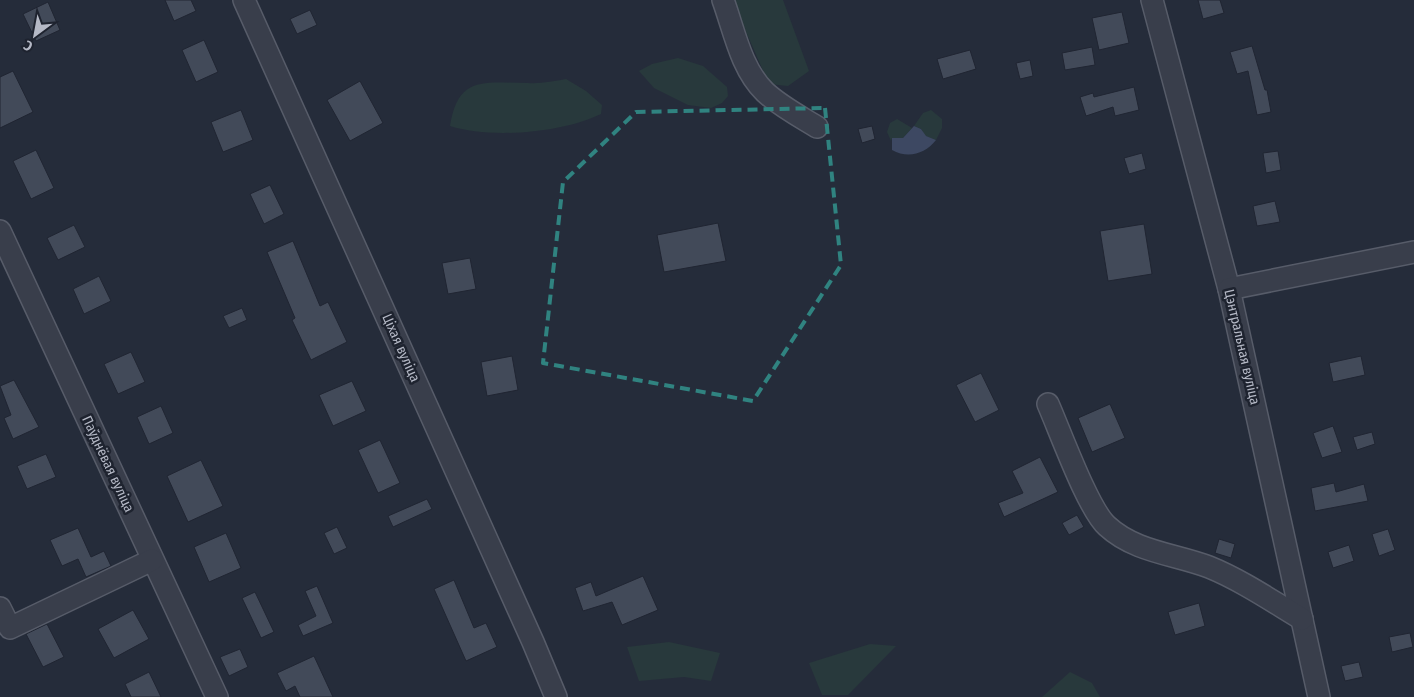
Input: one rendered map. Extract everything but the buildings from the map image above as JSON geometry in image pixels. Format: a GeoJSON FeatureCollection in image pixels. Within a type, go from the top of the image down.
{"type":"FeatureCollection","features":[{"type":"Feature","properties":{"kind":"street","name":"Ціхая вуліца"},"geometry":{"type":"LineString","coordinates":[[244,0],[556,697]]}},
{"type":"Feature","properties":{"kind":"street"},"geometry":{"type":"LineString","coordinates":[[723,0],[747,67],[764,90],[784,107],[816,127]]}},
{"type":"Feature","properties":{"kind":"street","name":"Цэнтральная вуліца"},"geometry":{"type":"LineString","coordinates":[[1152,0],[1230,289],[1319,697]]}},
{"type":"Feature","properties":{"kind":"street","name":"Паўднёвая вуліца"},"geometry":{"type":"LineString","coordinates":[[0,231],[152,560],[218,697]]}},
{"type":"Feature","properties":{"kind":"street"},"geometry":{"type":"LineString","coordinates":[[1230,289],[1414,252]]}},
{"type":"Feature","properties":{"kind":"street"},"geometry":{"type":"LineString","coordinates":[[1048,404],[1094,509],[1107,526],[1128,540],[1150,549],[1209,567],[1302,619]]}},
{"type":"Feature","properties":{"kind":"street"},"geometry":{"type":"LineString","coordinates":[[0,608],[5,628],[152,560]]}},
{"type":"Feature","properties":{"kind":"highlighted area"},"geometry":{"type":"Polygon","coordinates":[[[825,108],[841,265],[753,401],[543,363],[563,182],[636,112],[825,108]]]}},
{"type":"Feature","properties":{"kind":"shaded area"},"geometry":{"type":"Polygon","coordinates":[[[732,0],[783,0],[809,71],[788,86],[769,84],[732,0]]]}},
{"type":"Feature","properties":{"kind":"shaded area"},"geometry":{"type":"Polygon","coordinates":[[[678,58],[703,66],[727,87],[728,96],[722,103],[711,108],[688,105],[654,88],[639,71],[652,64],[678,58]]]}},
{"type":"Feature","properties":{"kind":"shaded area"},"geometry":{"type":"Polygon","coordinates":[[[566,79],[586,91],[602,105],[601,114],[567,126],[526,132],[485,132],[450,126],[454,109],[460,97],[476,85],[499,82],[537,83],[566,79]]]}},
{"type":"Feature","properties":{"kind":"shaded area"},"geometry":{"type":"Polygon","coordinates":[[[931,110],[942,119],[942,128],[936,140],[925,136],[921,129],[914,126],[923,113],[931,110]]]}},
{"type":"Feature","properties":{"kind":"shaded area"},"geometry":{"type":"Polygon","coordinates":[[[897,119],[912,128],[903,138],[892,138],[891,141],[887,132],[890,123],[897,119]]]}},
{"type":"Feature","properties":{"kind":"shaded area"},"geometry":{"type":"Polygon","coordinates":[[[669,642],[720,653],[711,681],[684,677],[639,681],[627,647],[669,642]]]}},
{"type":"Feature","properties":{"kind":"shaded area"},"geometry":{"type":"Polygon","coordinates":[[[870,644],[896,646],[848,695],[822,695],[809,663],[870,644]]]}},
{"type":"Feature","properties":{"kind":"shaded area"},"geometry":{"type":"Polygon","coordinates":[[[1070,672],[1092,683],[1100,697],[1042,697],[1070,672]]]}},
{"type":"Feature","properties":{"kind":"water"},"geometry":{"type":"Polygon","coordinates":[[[914,126],[921,129],[926,136],[936,140],[932,145],[916,154],[898,153],[892,150],[892,138],[903,138],[914,126]]]}}]}
